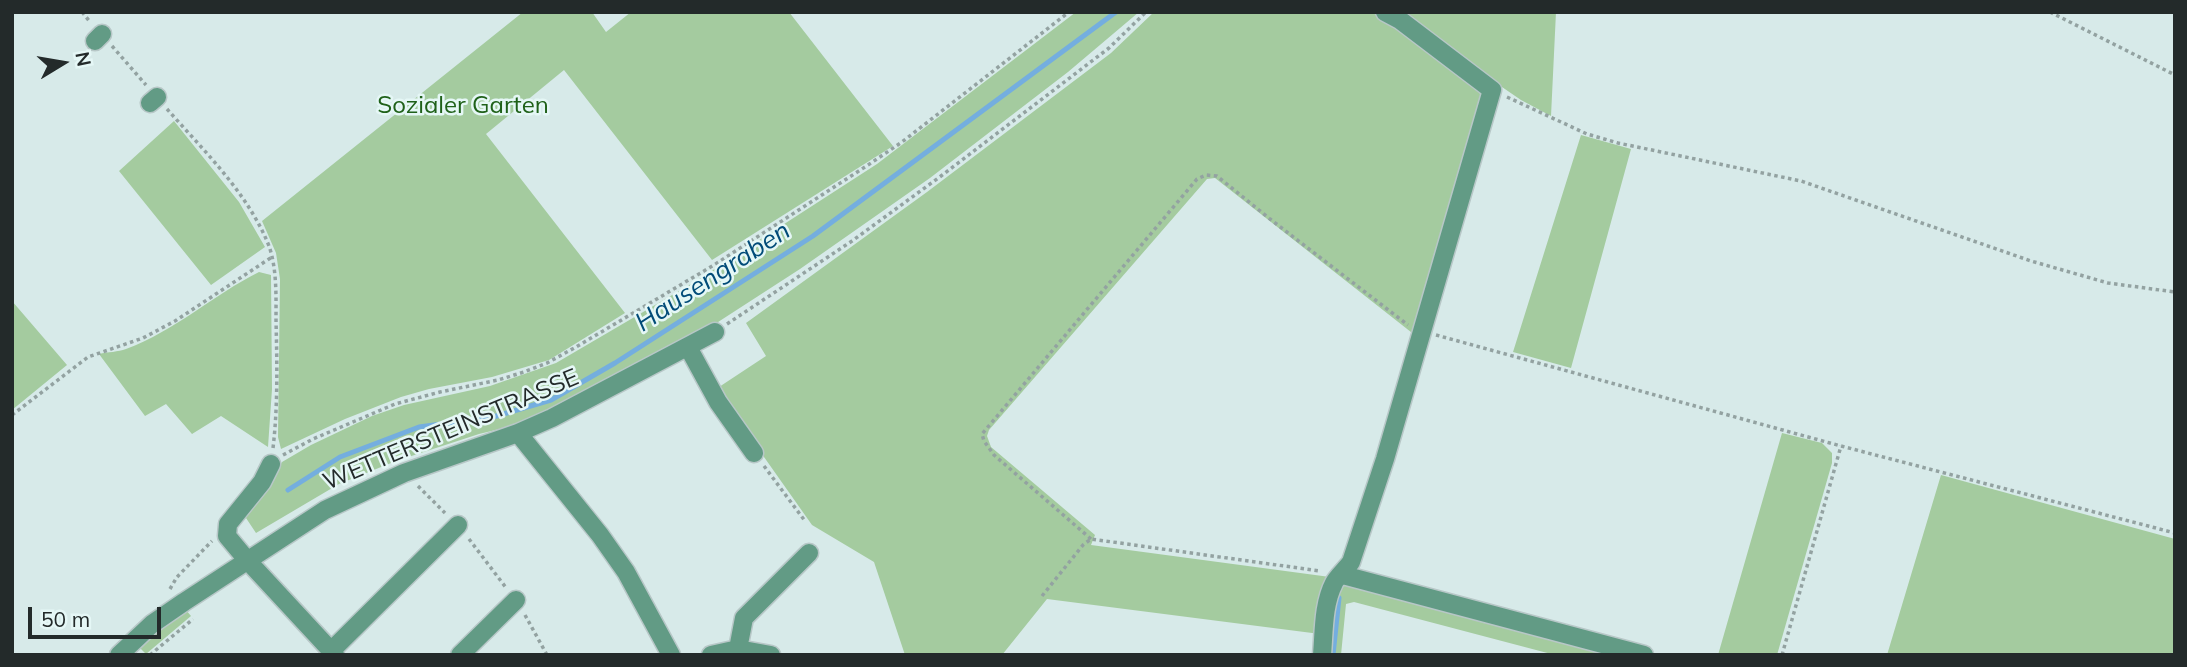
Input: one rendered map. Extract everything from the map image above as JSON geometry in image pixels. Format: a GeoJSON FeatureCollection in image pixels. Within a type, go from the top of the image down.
{"type":"FeatureCollection","features":[{"type":"Feature","properties":{"kind":"street"},"geometry":{"type":"LineString","coordinates":[[1322,655],[1328,599],[1335,579],[1343,575],[1351,562],[1385,459],[1492,90],[1400,20],[1385,12]]}},
{"type":"Feature","properties":{"kind":"street","name":"WETTERSTEINSTRASSE"},"geometry":{"type":"LineString","coordinates":[[119,655],[152,624],[325,510],[404,473],[518,433],[552,418],[715,332]]}},
{"type":"Feature","properties":{"kind":"street"},"geometry":{"type":"LineString","coordinates":[[688,347],[718,402],[754,453]]}},
{"type":"Feature","properties":{"kind":"street"},"geometry":{"type":"LineString","coordinates":[[518,433],[600,535],[625,572],[671,655]]}},
{"type":"Feature","properties":{"kind":"street"},"geometry":{"type":"LineString","coordinates":[[271,464],[262,482],[228,524],[227,536],[333,652],[458,526]]}},
{"type":"Feature","properties":{"kind":"street"},"geometry":{"type":"LineString","coordinates":[[738,649],[744,618],[809,553]]}},
{"type":"Feature","properties":{"kind":"street"},"geometry":{"type":"LineString","coordinates":[[1343,575],[1644,655]]}},
{"type":"Feature","properties":{"kind":"street"},"geometry":{"type":"LineString","coordinates":[[460,655],[516,600]]}},
{"type":"Feature","properties":{"kind":"street"},"geometry":{"type":"LineString","coordinates":[[711,655],[738,649],[771,655]]}},
{"type":"Feature","properties":{"kind":"path"},"geometry":{"type":"LineString","coordinates":[[82,12],[98,38],[217,166],[242,198],[259,226],[272,257],[275,284],[276,411],[271,464]]}},
{"type":"Feature","properties":{"kind":"path"},"geometry":{"type":"LineString","coordinates":[[271,464],[288,451],[385,408],[524,372],[576,346],[714,265],[902,142],[1069,12]]}},
{"type":"Feature","properties":{"kind":"path"},"geometry":{"type":"LineString","coordinates":[[715,332],[852,241],[941,176],[1109,48],[1146,12]]}},
{"type":"Feature","properties":{"kind":"path"},"geometry":{"type":"LineString","coordinates":[[2050,12],[2175,75]]}},
{"type":"Feature","properties":{"kind":"path"},"geometry":{"type":"LineString","coordinates":[[1492,90],[1587,134],[1618,143],[1801,181],[2044,264],[2108,283],[2175,292]]}},
{"type":"Feature","properties":{"kind":"path"},"geometry":{"type":"LineString","coordinates":[[1343,575],[1091,539],[994,455],[984,441],[982,434],[1197,179],[1206,175],[1217,176],[1421,332],[2175,533]]}},
{"type":"Feature","properties":{"kind":"path"},"geometry":{"type":"LineString","coordinates":[[12,415],[88,357],[143,338],[272,257]]}},
{"type":"Feature","properties":{"kind":"path"},"geometry":{"type":"LineString","coordinates":[[1782,655],[1841,446]]}},
{"type":"Feature","properties":{"kind":"path"},"geometry":{"type":"LineString","coordinates":[[754,453],[805,521]]}},
{"type":"Feature","properties":{"kind":"path"},"geometry":{"type":"LineString","coordinates":[[404,473],[458,526],[516,600],[547,655]]}},
{"type":"Feature","properties":{"kind":"path"},"geometry":{"type":"LineString","coordinates":[[1042,596],[1083,545],[1091,539]]}},
{"type":"Feature","properties":{"kind":"path"},"geometry":{"type":"LineString","coordinates":[[165,597],[177,578],[212,541]]}},
{"type":"Feature","properties":{"kind":"green space","name":"Sozialer Garten"},"geometry":{"type":"Polygon","coordinates":[[[523,12],[592,12],[606,32],[631,12],[789,12],[893,146],[712,260],[564,70],[486,134],[625,313],[549,360],[492,377],[401,397],[281,449],[278,437],[280,279],[276,253],[262,221],[523,12]]]}},
{"type":"Feature","properties":{"kind":"green space"},"geometry":{"type":"Polygon","coordinates":[[[1076,12],[1139,12],[1068,72],[930,178],[800,269],[681,346],[517,427],[479,434],[396,461],[339,484],[256,533],[244,515],[272,485],[272,479],[282,462],[311,445],[372,416],[404,405],[490,386],[556,363],[696,281],[877,164],[1076,12]]]}},
{"type":"Feature","properties":{"kind":"green space"},"geometry":{"type":"Polygon","coordinates":[[[1154,12],[1379,12],[1477,85],[1481,97],[1416,336],[1215,178],[1207,179],[989,430],[987,436],[991,447],[1095,535],[1091,545],[1330,577],[1320,634],[1047,599],[1002,655],[905,655],[874,562],[812,525],[716,389],[766,356],[746,323],[927,192],[1111,53],[1154,12]]]}},
{"type":"Feature","properties":{"kind":"green space"},"geometry":{"type":"Polygon","coordinates":[[[1392,12],[1556,12],[1551,116],[1521,100],[1392,12]]]}},
{"type":"Feature","properties":{"kind":"green space"},"geometry":{"type":"Polygon","coordinates":[[[174,121],[239,202],[265,247],[211,285],[119,171],[174,121]]]}},
{"type":"Feature","properties":{"kind":"green space"},"geometry":{"type":"Polygon","coordinates":[[[1581,135],[1631,149],[1571,368],[1513,352],[1581,135]]]}},
{"type":"Feature","properties":{"kind":"green space"},"geometry":{"type":"Polygon","coordinates":[[[259,272],[271,275],[272,389],[268,447],[221,416],[192,434],[166,404],[145,416],[99,354],[123,350],[161,333],[259,272]]]}},
{"type":"Feature","properties":{"kind":"green space"},"geometry":{"type":"Polygon","coordinates":[[[12,301],[67,365],[12,410],[12,301]]]}},
{"type":"Feature","properties":{"kind":"green space"},"geometry":{"type":"Polygon","coordinates":[[[1782,433],[1822,443],[1832,453],[1832,463],[1777,655],[1718,655],[1782,433]]]}},
{"type":"Feature","properties":{"kind":"green space"},"geometry":{"type":"Polygon","coordinates":[[[1941,475],[2175,539],[2175,655],[1887,655],[1941,475]]]}},
{"type":"Feature","properties":{"kind":"green space"},"geometry":{"type":"Polygon","coordinates":[[[1346,583],[1633,655],[1555,655],[1354,602],[1346,604],[1341,655],[1327,655],[1336,590],[1346,583]]]}},
{"type":"Feature","properties":{"kind":"green space"},"geometry":{"type":"Polygon","coordinates":[[[186,610],[191,616],[146,654],[137,645],[186,610]]]}},
{"type":"Feature","properties":{"kind":"waterway","name":"Hausengraben"},"geometry":{"type":"LineString","coordinates":[[288,490],[340,457],[419,427],[493,417],[551,400],[615,363],[813,236],[1116,12]]}},
{"type":"Feature","properties":{"kind":"waterway"},"geometry":{"type":"LineString","coordinates":[[1333,655],[1339,598]]}}]}
